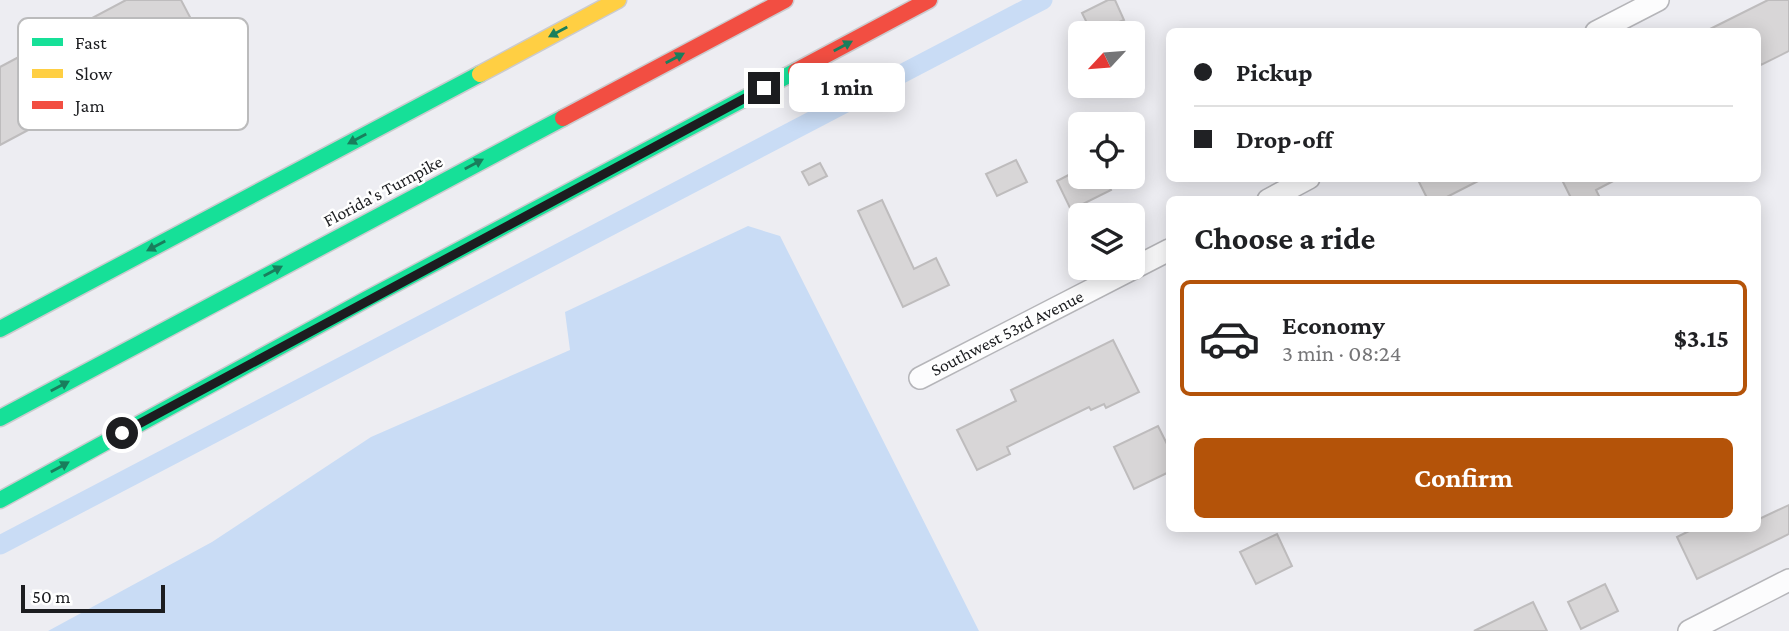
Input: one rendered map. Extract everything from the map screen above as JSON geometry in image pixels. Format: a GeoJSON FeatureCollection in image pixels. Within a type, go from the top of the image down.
{"type":"FeatureCollection","features":[{"type":"Feature","properties":{"kind":"highway"},"geometry":{"type":"LineString","coordinates":[[0,329],[618,0]]}},
{"type":"Feature","properties":{"kind":"highway","name":"Florida's Turnpike"},"geometry":{"type":"LineString","coordinates":[[0,418],[785,0]]}},
{"type":"Feature","properties":{"kind":"highway"},"geometry":{"type":"LineString","coordinates":[[0,500],[367,299],[929,0]]}},
{"type":"Feature","properties":{"kind":"street"},"geometry":{"type":"LineString","coordinates":[[1604,28],[1658,0]]}},
{"type":"Feature","properties":{"kind":"street"},"geometry":{"type":"LineString","coordinates":[[1275,196],[1302,182]]}},
{"type":"Feature","properties":{"kind":"street","name":"Southwest 53rd Avenue"},"geometry":{"type":"LineString","coordinates":[[920,377],[1166,252]]}},
{"type":"Feature","properties":{"kind":"street"},"geometry":{"type":"LineString","coordinates":[[1689,631],[1789,580]]}},
{"type":"Feature","properties":{"kind":"water"},"geometry":{"type":"Polygon","coordinates":[[[748,226],[780,236],[979,631],[48,631],[212,542],[371,437],[570,350],[565,312],[748,226]]]}},
{"type":"Feature","properties":{"kind":"building"},"geometry":{"type":"Polygon","coordinates":[[[126,0],[181,0],[190,18],[92,18],[126,0]]]}},
{"type":"Feature","properties":{"kind":"building"},"geometry":{"type":"Polygon","coordinates":[[[1108,0],[1115,0],[1124,20],[1086,21],[1082,13],[1108,0]]]}},
{"type":"Feature","properties":{"kind":"building"},"geometry":{"type":"Polygon","coordinates":[[[1768,0],[1789,0],[1789,51],[1761,65],[1761,28],[1712,28],[1768,0]]]}},
{"type":"Feature","properties":{"kind":"building"},"geometry":{"type":"Polygon","coordinates":[[[18,57],[18,130],[28,130],[0,145],[0,67],[18,57]]]}},
{"type":"Feature","properties":{"kind":"building"},"geometry":{"type":"Polygon","coordinates":[[[1016,160],[1027,182],[997,196],[986,174],[1016,160]]]}},
{"type":"Feature","properties":{"kind":"building"},"geometry":{"type":"Polygon","coordinates":[[[820,163],[827,176],[809,185],[802,172],[820,163]]]}},
{"type":"Feature","properties":{"kind":"building"},"geometry":{"type":"Polygon","coordinates":[[[1068,175],[1068,189],[1111,190],[1085,203],[1068,204],[1057,181],[1068,175]]]}},
{"type":"Feature","properties":{"kind":"building"},"geometry":{"type":"Polygon","coordinates":[[[1419,182],[1476,182],[1449,196],[1426,196],[1419,182]]]}},
{"type":"Feature","properties":{"kind":"building"},"geometry":{"type":"Polygon","coordinates":[[[1563,182],[1611,182],[1596,190],[1599,196],[1570,196],[1563,182]]]}},
{"type":"Feature","properties":{"kind":"building"},"geometry":{"type":"Polygon","coordinates":[[[882,200],[914,269],[936,258],[949,285],[903,307],[858,211],[882,200]]]}},
{"type":"Feature","properties":{"kind":"building"},"geometry":{"type":"Polygon","coordinates":[[[1113,340],[1139,392],[1106,408],[1104,404],[1091,410],[1089,407],[1007,447],[1010,454],[977,470],[957,430],[1016,401],[1011,390],[1113,340]]]}},
{"type":"Feature","properties":{"kind":"building"},"geometry":{"type":"Polygon","coordinates":[[[1158,426],[1166,442],[1166,473],[1134,489],[1114,447],[1158,426]]]}},
{"type":"Feature","properties":{"kind":"building"},"geometry":{"type":"Polygon","coordinates":[[[1789,505],[1789,534],[1697,579],[1677,537],[1687,532],[1761,532],[1761,518],[1789,505]]]}},
{"type":"Feature","properties":{"kind":"building"},"geometry":{"type":"Polygon","coordinates":[[[1277,534],[1292,566],[1256,584],[1240,552],[1277,534]]]}},
{"type":"Feature","properties":{"kind":"building"},"geometry":{"type":"Polygon","coordinates":[[[1605,584],[1618,611],[1581,629],[1568,602],[1605,584]]]}},
{"type":"Feature","properties":{"kind":"building"},"geometry":{"type":"Polygon","coordinates":[[[1533,602],[1547,631],[1474,631],[1533,602]]]}},
{"type":"Feature","properties":{"kind":"waterway"},"geometry":{"type":"LineString","coordinates":[[0,545],[1043,0]]}},
{"type":"Feature","properties":{"kind":"traffic: fast"},"geometry":{"type":"LineString","coordinates":[[0,500],[367,299],[796,71]]}},
{"type":"Feature","properties":{"kind":"traffic: fast"},"geometry":{"type":"LineString","coordinates":[[0,329],[480,74]]}},
{"type":"Feature","properties":{"kind":"traffic: fast"},"geometry":{"type":"LineString","coordinates":[[0,418],[563,118]]}},
{"type":"Feature","properties":{"kind":"traffic: slow"},"geometry":{"type":"LineString","coordinates":[[480,74],[618,0]]}},
{"type":"Feature","properties":{"kind":"traffic: jam"},"geometry":{"type":"LineString","coordinates":[[563,118],[785,0]]}},
{"type":"Feature","properties":{"kind":"traffic: jam"},"geometry":{"type":"LineString","coordinates":[[796,71],[929,0]]}},
{"type":"Feature","properties":{"kind":"route"},"geometry":{"type":"LineString","coordinates":[[122,433],[764,88]]}}]}
